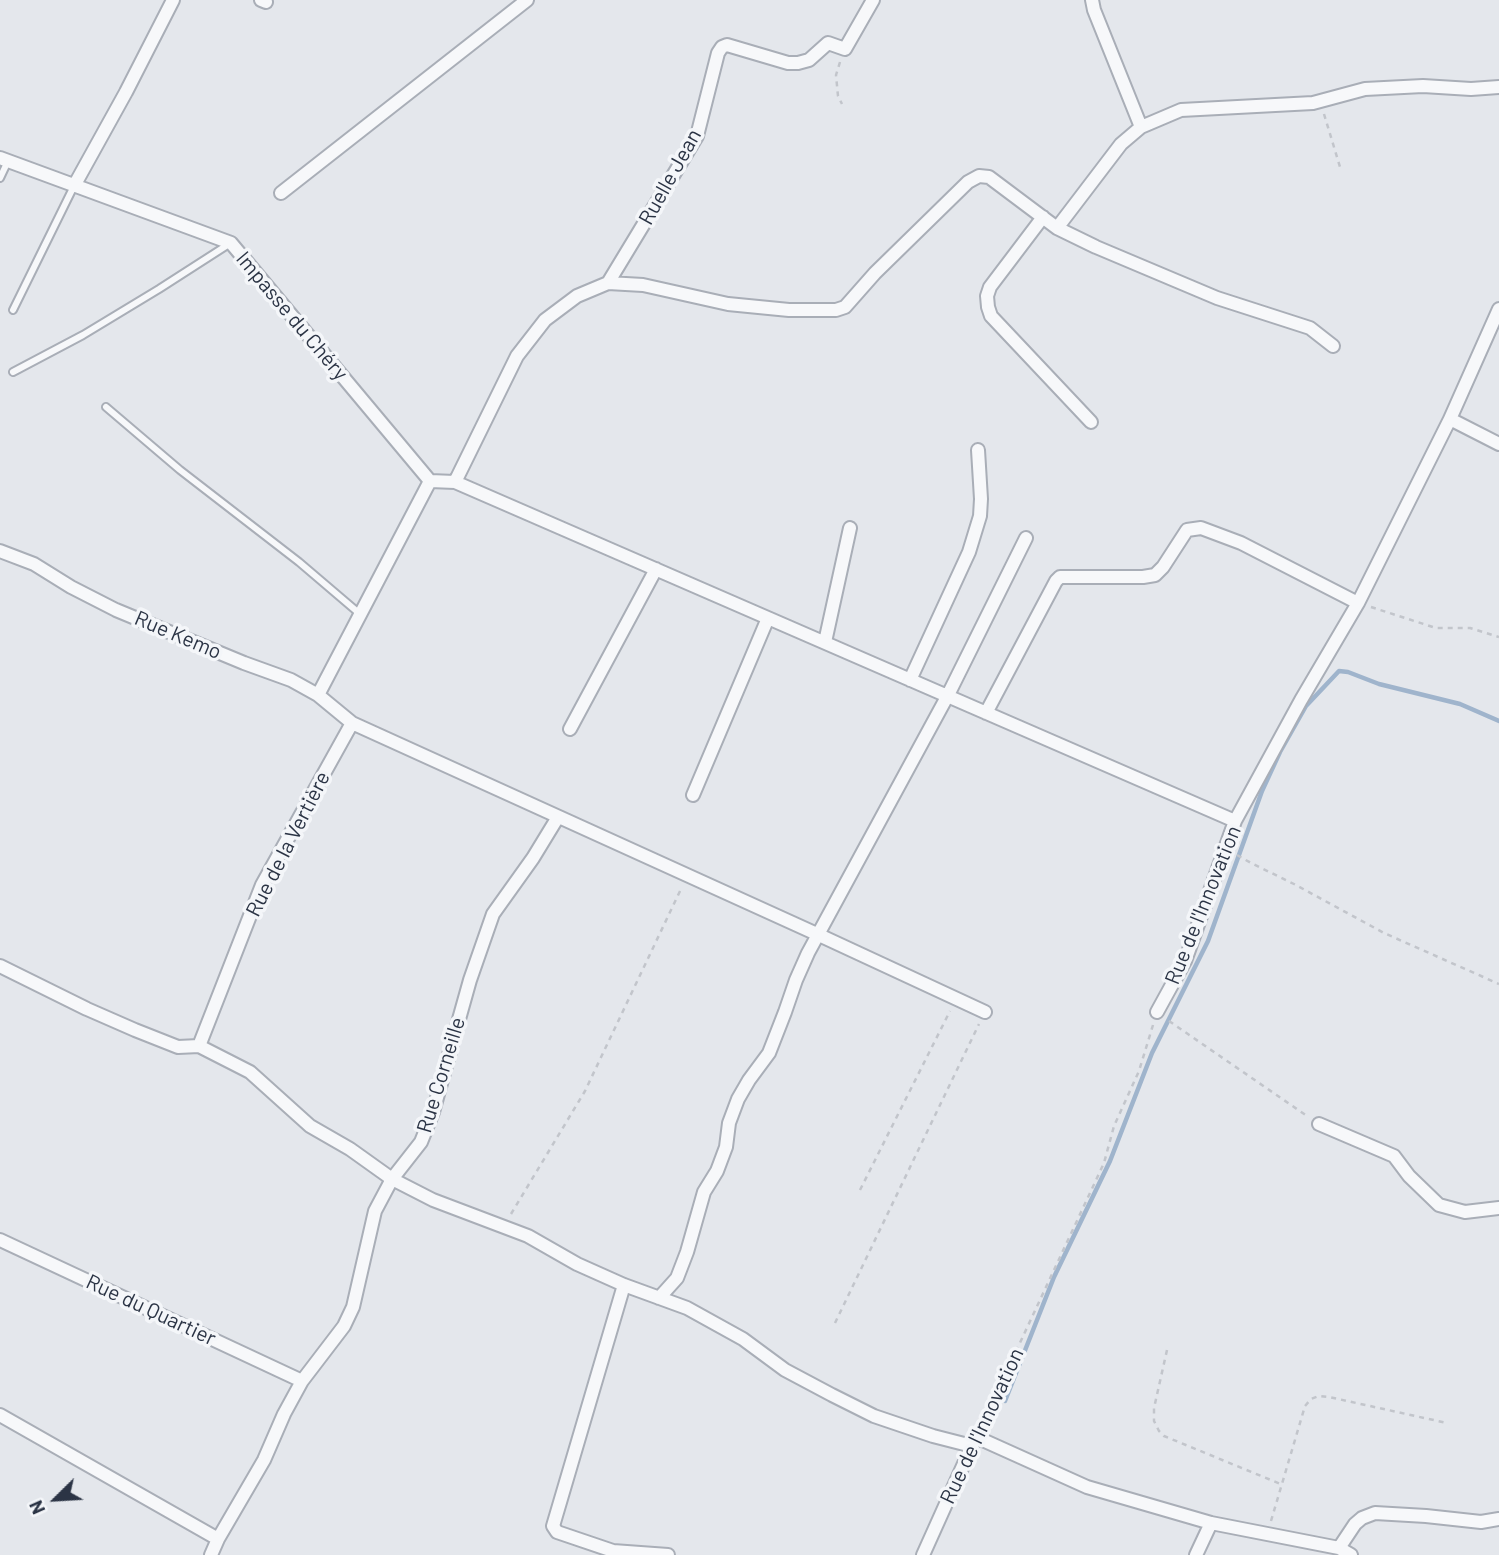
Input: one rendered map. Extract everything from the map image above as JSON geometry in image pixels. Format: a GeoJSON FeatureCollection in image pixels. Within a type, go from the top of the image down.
{"type":"FeatureCollection","features":[{"type":"Feature","properties":{"kind":"street"},"geometry":{"type":"LineString","coordinates":[[75,186],[127,92],[173,0]]}},
{"type":"Feature","properties":{"kind":"street"},"geometry":{"type":"LineString","coordinates":[[281,193],[527,0]]}},
{"type":"Feature","properties":{"kind":"street"},"geometry":{"type":"LineString","coordinates":[[845,49],[873,0]]}},
{"type":"Feature","properties":{"kind":"street"},"geometry":{"type":"LineString","coordinates":[[1092,0],[1141,127]]}},
{"type":"Feature","properties":{"kind":"street","name":"Ruelle Jean"},"geometry":{"type":"LineString","coordinates":[[608,283],[697,136],[718,53],[722,47],[727,45],[788,63],[809,60],[828,43],[845,49]]}},
{"type":"Feature","properties":{"kind":"street"},"geometry":{"type":"LineString","coordinates":[[1058,228],[1121,144],[1141,127],[1181,110],[1313,103],[1365,89],[1423,86],[1471,89],[1499,87]]}},
{"type":"Feature","properties":{"kind":"street","name":"Impasse du Chéry"},"geometry":{"type":"LineString","coordinates":[[4,160],[231,243],[430,481]]}},
{"type":"Feature","properties":{"kind":"street"},"geometry":{"type":"LineString","coordinates":[[455,482],[517,356],[545,320],[577,296],[608,283],[643,285],[728,304],[789,310],[836,310],[845,307],[968,182],[979,176],[989,177],[1058,228],[1096,247],[1217,298],[1310,328],[1333,346]]}},
{"type":"Feature","properties":{"kind":"street"},"geometry":{"type":"LineString","coordinates":[[1043,217],[990,287],[988,307],[991,316],[1091,422]]}},
{"type":"Feature","properties":{"kind":"street","name":"Rue de l'Innovation"},"geometry":{"type":"LineString","coordinates":[[1157,1013],[1185,961],[1235,821],[1358,603],[1451,419],[1499,309]]}},
{"type":"Feature","properties":{"kind":"street"},"geometry":{"type":"LineString","coordinates":[[1451,419],[1499,444]]}},
{"type":"Feature","properties":{"kind":"street"},"geometry":{"type":"LineString","coordinates":[[910,680],[970,552],[980,516],[978,450]]}},
{"type":"Feature","properties":{"kind":"street"},"geometry":{"type":"LineString","coordinates":[[318,695],[430,481],[455,482],[1235,821]]}},
{"type":"Feature","properties":{"kind":"street"},"geometry":{"type":"LineString","coordinates":[[986,713],[1060,577],[1155,575],[1187,530],[1201,527],[1241,543],[1358,603]]}},
{"type":"Feature","properties":{"kind":"street"},"geometry":{"type":"LineString","coordinates":[[825,642],[850,528]]}},
{"type":"Feature","properties":{"kind":"street"},"geometry":{"type":"LineString","coordinates":[[659,1298],[677,1278],[704,1192],[717,1171],[726,1147],[729,1123],[738,1099],[769,1053],[796,980],[947,695],[1026,538]]}},
{"type":"Feature","properties":{"kind":"street","name":"Rue Kemo"},"geometry":{"type":"LineString","coordinates":[[0,551],[33,564],[116,610],[291,680],[318,695],[352,723],[985,1012]]}},
{"type":"Feature","properties":{"kind":"street"},"geometry":{"type":"LineString","coordinates":[[570,729],[656,569]]}},
{"type":"Feature","properties":{"kind":"street"},"geometry":{"type":"LineString","coordinates":[[693,795],[768,618]]}},
{"type":"Feature","properties":{"kind":"street","name":"Rue de la Vertière"},"geometry":{"type":"LineString","coordinates":[[199,1046],[262,885],[352,723]]}},
{"type":"Feature","properties":{"kind":"street","name":"Rue Corneille"},"geometry":{"type":"LineString","coordinates":[[211,1555],[264,1460],[302,1381],[344,1326],[353,1307],[375,1211],[392,1179],[421,1142],[433,1112],[470,980],[493,914],[519,879],[558,817]]}},
{"type":"Feature","properties":{"kind":"street"},"geometry":{"type":"LineString","coordinates":[[0,966],[135,1030],[178,1047],[199,1046],[250,1072],[310,1126],[350,1149],[392,1179],[433,1200],[528,1236],[577,1264],[624,1285],[687,1308],[743,1339],[785,1370],[874,1416],[933,1436],[974,1441],[1087,1487],[1211,1523],[1339,1548],[1351,1555]]}},
{"type":"Feature","properties":{"kind":"street"},"geometry":{"type":"LineString","coordinates":[[1318,1124],[1394,1156],[1409,1176],[1439,1205],[1465,1212],[1499,1208]]}},
{"type":"Feature","properties":{"kind":"street","name":"Rue du Quartier"},"geometry":{"type":"LineString","coordinates":[[0,1240],[302,1381]]}},
{"type":"Feature","properties":{"kind":"street"},"geometry":{"type":"LineString","coordinates":[[624,1285],[553,1526],[557,1532],[613,1551],[668,1555]]}},
{"type":"Feature","properties":{"kind":"street"},"geometry":{"type":"LineString","coordinates":[[0,1415],[218,1539]]}},
{"type":"Feature","properties":{"kind":"street","name":"Rue de l'Innovation"},"geometry":{"type":"LineString","coordinates":[[923,1555],[974,1441]]}},
{"type":"Feature","properties":{"kind":"street"},"geometry":{"type":"LineString","coordinates":[[1339,1548],[1355,1524],[1375,1513],[1480,1522],[1499,1519]]}},
{"type":"Feature","properties":{"kind":"street"},"geometry":{"type":"LineString","coordinates":[[1196,1555],[1211,1523]]}},
{"type":"Feature","properties":{"kind":"lane"},"geometry":{"type":"LineString","coordinates":[[0,177],[4,160]]}},
{"type":"Feature","properties":{"kind":"lane"},"geometry":{"type":"LineString","coordinates":[[13,310],[75,186]]}},
{"type":"Feature","properties":{"kind":"lane"},"geometry":{"type":"LineString","coordinates":[[13,372],[83,335],[231,243]]}},
{"type":"Feature","properties":{"kind":"lane"},"geometry":{"type":"LineString","coordinates":[[106,407],[360,614]]}},
{"type":"Feature","properties":{"kind":"path"},"geometry":{"type":"LineString","coordinates":[[842,104],[838,96],[836,75],[845,49]]}},
{"type":"Feature","properties":{"kind":"path"},"geometry":{"type":"LineString","coordinates":[[1320,101],[1340,167]]}},
{"type":"Feature","properties":{"kind":"path"},"geometry":{"type":"LineString","coordinates":[[1358,603],[1436,628],[1470,628],[1499,637]]}},
{"type":"Feature","properties":{"kind":"path"},"geometry":{"type":"LineString","coordinates":[[1236,854],[1384,933],[1499,984]]}},
{"type":"Feature","properties":{"kind":"path"},"geometry":{"type":"LineString","coordinates":[[503,1227],[585,1091],[687,876]]}},
{"type":"Feature","properties":{"kind":"path"},"geometry":{"type":"LineString","coordinates":[[860,1190],[956,999]]}},
{"type":"Feature","properties":{"kind":"path"},"geometry":{"type":"LineString","coordinates":[[835,1323],[985,1012]]}},
{"type":"Feature","properties":{"kind":"path"},"geometry":{"type":"LineString","coordinates":[[1157,1013],[1318,1124]]}},
{"type":"Feature","properties":{"kind":"path","name":"Rue de l'Innovation"},"geometry":{"type":"LineString","coordinates":[[974,1441],[1104,1163],[1114,1126],[1139,1071],[1157,1013]]}},
{"type":"Feature","properties":{"kind":"path"},"geometry":{"type":"LineString","coordinates":[[1167,1350],[1154,1408],[1154,1421],[1159,1431],[1164,1436],[1283,1485]]}},
{"type":"Feature","properties":{"kind":"path"},"geometry":{"type":"LineString","coordinates":[[1267,1534],[1305,1406],[1311,1399],[1319,1396],[1447,1423]]}},
{"type":"Feature","properties":{"kind":"waterway"},"geometry":{"type":"LineString","coordinates":[[1005,1401],[1054,1277],[1110,1161],[1152,1053],[1208,941],[1262,791],[1306,706],[1339,671],[1460,704],[1499,721]]}}]}
